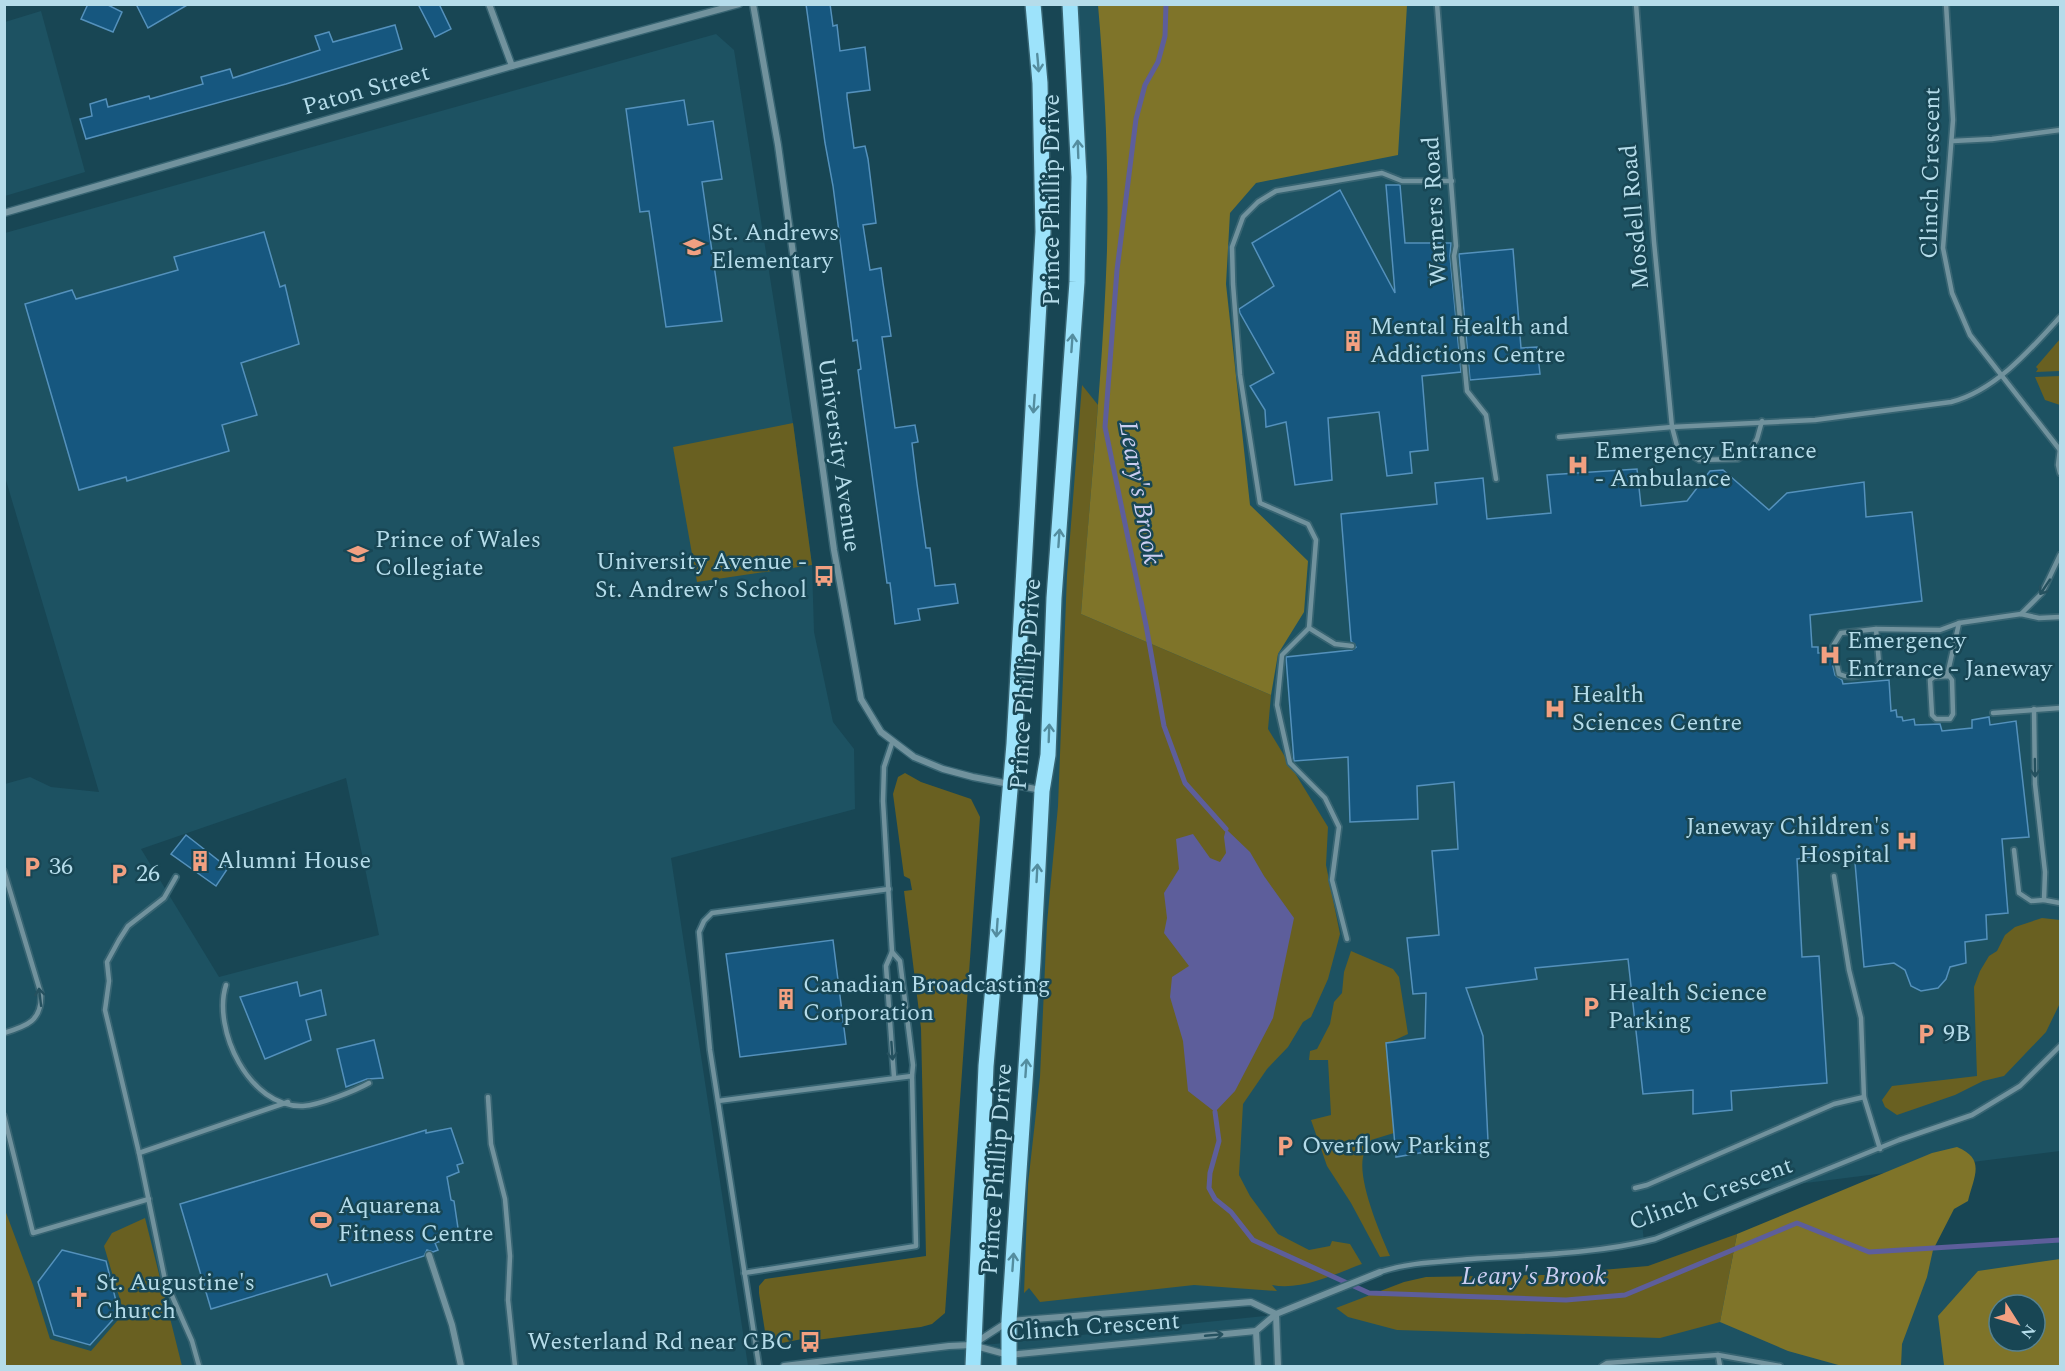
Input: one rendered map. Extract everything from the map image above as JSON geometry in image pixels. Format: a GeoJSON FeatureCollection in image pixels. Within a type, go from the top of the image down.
{"type":"FeatureCollection","features":[{"type":"Feature","properties":{"kind":"main road","name":"Prince Phillip Drive"},"geometry":{"type":"LineString","coordinates":[[973,1366],[972,1345],[986,1066],[1010,786],[1042,232],[1040,83],[1033,4]]}},
{"type":"Feature","properties":{"kind":"main road","name":"Prince Phillip Drive"},"geometry":{"type":"LineString","coordinates":[[1009,1361],[1009,1321],[1033,962],[1041,790],[1048,755],[1054,598],[1079,241],[1077,93],[1070,4]]}},
{"type":"Feature","properties":{"kind":"street"},"geometry":{"type":"LineString","coordinates":[[489,4],[512,66]]}},
{"type":"Feature","properties":{"kind":"street","name":"Paton Street"},"geometry":{"type":"LineString","coordinates":[[4,213],[512,66],[739,4]]}},
{"type":"Feature","properties":{"kind":"street","name":"University Avenue"},"geometry":{"type":"LineString","coordinates":[[753,4],[775,122],[834,550],[850,652],[861,699],[881,732],[892,743],[914,757],[943,769],[1010,786],[1041,790]]}},
{"type":"Feature","properties":{"kind":"street"},"geometry":{"type":"LineString","coordinates":[[429,1255],[452,1325],[461,1366]]}},
{"type":"Feature","properties":{"kind":"street","name":"Clinch Crescent"},"geometry":{"type":"LineString","coordinates":[[972,1345],[1009,1361],[1256,1331],[1276,1314],[1380,1272]]}},
{"type":"Feature","properties":{"kind":"street","name":"Clinch Crescent"},"geometry":{"type":"LineString","coordinates":[[972,1345],[1009,1321],[1251,1302],[1276,1314]]}},
{"type":"Feature","properties":{"kind":"street"},"geometry":{"type":"LineString","coordinates":[[1276,1314],[1278,1366]]}},
{"type":"Feature","properties":{"kind":"street"},"geometry":{"type":"LineString","coordinates":[[1256,1331],[1258,1366]]}},
{"type":"Feature","properties":{"kind":"street"},"geometry":{"type":"LineString","coordinates":[[784,1366],[972,1345]]}},
{"type":"Feature","properties":{"kind":"lane","name":"Warners Road"},"geometry":{"type":"LineString","coordinates":[[1437,4],[1452,181],[1456,246],[1454,256],[1467,392],[1486,415],[1496,479]]}},
{"type":"Feature","properties":{"kind":"lane","name":"Mosdell Road"},"geometry":{"type":"LineString","coordinates":[[1636,4],[1654,242],[1672,427]]}},
{"type":"Feature","properties":{"kind":"lane","name":"Clinch Crescent"},"geometry":{"type":"LineString","coordinates":[[1946,4],[1953,141],[1943,229],[1945,262],[1952,293],[1965,325],[2060,450]]}},
{"type":"Feature","properties":{"kind":"lane"},"geometry":{"type":"LineString","coordinates":[[1953,141],[1992,139],[2061,130]]}},
{"type":"Feature","properties":{"kind":"lane"},"geometry":{"type":"LineString","coordinates":[[1347,939],[1332,880],[1340,827],[1325,798],[1290,763],[1277,705],[1282,654],[1310,628],[1316,540],[1308,524],[1260,502],[1240,375],[1232,247],[1243,217],[1258,202],[1276,191],[1382,172],[1402,181],[1452,181]]}},
{"type":"Feature","properties":{"kind":"lane"},"geometry":{"type":"LineString","coordinates":[[1559,437],[1762,421],[1815,420],[1951,402],[1969,396],[2001,374],[2061,317]]}},
{"type":"Feature","properties":{"kind":"lane"},"geometry":{"type":"LineString","coordinates":[[1672,427],[1677,446],[1699,460],[1738,459],[1750,451],[1757,439],[1762,421]]}},
{"type":"Feature","properties":{"kind":"lane"},"geometry":{"type":"LineString","coordinates":[[2060,450],[2058,465],[2061,472]]}},
{"type":"Feature","properties":{"kind":"lane"},"geometry":{"type":"LineString","coordinates":[[2021,614],[2042,593],[2061,555]]}},
{"type":"Feature","properties":{"kind":"lane"},"geometry":{"type":"LineString","coordinates":[[1876,629],[1879,663],[1868,674],[1847,677],[1839,674],[1833,646],[1841,633],[1876,629],[1940,630],[1959,623],[2021,614],[2039,618],[2061,617]]}},
{"type":"Feature","properties":{"kind":"lane"},"geometry":{"type":"LineString","coordinates":[[1947,675],[1959,623]]}},
{"type":"Feature","properties":{"kind":"lane"},"geometry":{"type":"LineString","coordinates":[[1310,628],[1335,644],[1352,646]]}},
{"type":"Feature","properties":{"kind":"lane"},"geometry":{"type":"LineString","coordinates":[[1947,675],[1952,680],[1953,714],[1950,719],[1939,720],[1932,715],[1930,680],[1935,676],[1947,675]]}},
{"type":"Feature","properties":{"kind":"lane"},"geometry":{"type":"LineString","coordinates":[[1993,713],[2061,708]]}},
{"type":"Feature","properties":{"kind":"lane"},"geometry":{"type":"LineString","coordinates":[[2034,709],[2036,784],[2045,873],[2044,900]]}},
{"type":"Feature","properties":{"kind":"lane"},"geometry":{"type":"LineString","coordinates":[[892,743],[884,767],[883,801],[892,952],[886,966],[894,1077]]}},
{"type":"Feature","properties":{"kind":"lane"},"geometry":{"type":"LineString","coordinates":[[2014,850],[2019,893],[2031,901],[2044,900],[2061,903]]}},
{"type":"Feature","properties":{"kind":"lane"},"geometry":{"type":"LineString","coordinates":[[4,872],[41,994],[41,1007],[32,1023],[4,1033]]}},
{"type":"Feature","properties":{"kind":"lane"},"geometry":{"type":"LineString","coordinates":[[1834,876],[1849,970],[1861,1018],[1864,1097],[1880,1149]]}},
{"type":"Feature","properties":{"kind":"lane"},"geometry":{"type":"LineString","coordinates":[[176,877],[164,898],[128,926],[107,962],[109,981],[105,1010],[139,1153],[165,1280],[192,1341],[199,1366]]}},
{"type":"Feature","properties":{"kind":"lane"},"geometry":{"type":"LineString","coordinates":[[759,1366],[710,1050],[699,932],[704,921],[712,913],[889,889]]}},
{"type":"Feature","properties":{"kind":"lane"},"geometry":{"type":"LineString","coordinates":[[744,1273],[916,1246],[912,1076],[914,1065],[900,961],[892,952]]}},
{"type":"Feature","properties":{"kind":"lane"},"geometry":{"type":"LineString","coordinates":[[226,985],[221,1001],[223,1016],[238,1063],[266,1093],[303,1106],[357,1090],[369,1083]]}},
{"type":"Feature","properties":{"kind":"lane","name":"Clinch Crescent"},"geometry":{"type":"LineString","coordinates":[[1380,1272],[1411,1264],[1551,1253],[1644,1242],[1667,1235],[1880,1149],[1972,1115],[2003,1098],[2037,1072],[2061,1046]]}},
{"type":"Feature","properties":{"kind":"lane"},"geometry":{"type":"LineString","coordinates":[[718,1101],[912,1076]]}},
{"type":"Feature","properties":{"kind":"lane"},"geometry":{"type":"LineString","coordinates":[[488,1097],[491,1144],[505,1199],[510,1256],[508,1299],[515,1366]]}},
{"type":"Feature","properties":{"kind":"lane"},"geometry":{"type":"LineString","coordinates":[[1635,1188],[1647,1185],[1834,1104],[1864,1097]]}},
{"type":"Feature","properties":{"kind":"lane"},"geometry":{"type":"LineString","coordinates":[[139,1153],[288,1102]]}},
{"type":"Feature","properties":{"kind":"lane"},"geometry":{"type":"LineString","coordinates":[[4,1116],[33,1233],[149,1199]]}},
{"type":"Feature","properties":{"kind":"lane"},"geometry":{"type":"LineString","coordinates":[[1602,1366],[1607,1363],[1718,1355],[1780,1366]]}},
{"type":"Feature","properties":{"kind":"lane"},"geometry":{"type":"LineString","coordinates":[[1718,1355],[1720,1366]]}},
{"type":"Feature","properties":{"kind":"shaded area","name":"Health Sciences Centre"},"geometry":{"type":"Polygon","coordinates":[[[1069,5],[2060,5],[2060,1151],[1640,1204],[1644,1242],[1411,1264],[1349,1284],[1369,1293],[1497,1298],[1869,1252],[2060,1240],[2060,1366],[784,1366],[949,1346],[994,1344],[1274,1315],[1251,1302],[1009,1321],[1077,282],[1069,5]]]}},
{"type":"Feature","properties":{"kind":"shaded area"},"geometry":{"type":"Polygon","coordinates":[[[1098,5],[1407,5],[1398,155],[1256,183],[1230,213],[1226,284],[1250,505],[1308,561],[1304,612],[1278,654],[1271,695],[1081,614],[1107,250],[1106,127],[1098,5]]]}},
{"type":"Feature","properties":{"kind":"shaded area"},"geometry":{"type":"Polygon","coordinates":[[[41,11],[85,172],[5,196],[5,22],[41,11]]]}},
{"type":"Feature","properties":{"kind":"shaded area"},"geometry":{"type":"Polygon","coordinates":[[[716,34],[734,50],[793,423],[812,565],[814,632],[833,722],[854,749],[855,809],[671,858],[748,1366],[5,1366],[5,784],[30,777],[51,787],[99,792],[5,477],[5,233],[716,34]],[[346,778],[141,849],[219,977],[379,935],[346,778]]]}},
{"type":"Feature","properties":{"kind":"shaded area"},"geometry":{"type":"Polygon","coordinates":[[[2060,339],[2060,371],[2036,372],[2038,369],[2036,367],[2060,339]]]}},
{"type":"Feature","properties":{"kind":"shaded area"},"geometry":{"type":"Polygon","coordinates":[[[2060,376],[2060,405],[2045,400],[2035,377],[2060,376]]]}},
{"type":"Feature","properties":{"kind":"shaded area"},"geometry":{"type":"Polygon","coordinates":[[[1082,385],[1098,405],[1081,614],[1271,695],[1268,729],[1328,827],[1326,865],[1340,934],[1328,979],[1311,1017],[1303,1022],[1288,1047],[1267,1069],[1243,1104],[1239,1175],[1250,1196],[1278,1234],[1309,1250],[1330,1246],[1332,1241],[1350,1244],[1362,1264],[1306,1284],[1272,1285],[1277,1291],[1194,1285],[1040,1302],[1029,1288],[1024,1293],[1028,1184],[1040,1077],[1047,923],[1058,806],[1067,575],[1082,385]]]}},
{"type":"Feature","properties":{"kind":"shaded area"},"geometry":{"type":"Polygon","coordinates":[[[793,423],[812,565],[697,582],[673,447],[793,423]]]}},
{"type":"Feature","properties":{"kind":"shaded area"},"geometry":{"type":"Polygon","coordinates":[[[905,773],[921,782],[971,799],[980,817],[945,1313],[932,1324],[921,1327],[816,1340],[812,1337],[772,1345],[766,1338],[759,1293],[759,1286],[765,1279],[926,1256],[921,1028],[904,891],[912,890],[910,879],[904,876],[893,794],[898,777],[905,773]]]}},
{"type":"Feature","properties":{"kind":"shaded area"},"geometry":{"type":"Polygon","coordinates":[[[2042,918],[2060,920],[2060,1003],[2046,1032],[2004,1076],[1983,1081],[1955,1095],[1897,1115],[1885,1107],[1882,1100],[1892,1086],[1977,1076],[1974,987],[1980,971],[1989,956],[1997,951],[2005,935],[2015,927],[2042,918]]]}},
{"type":"Feature","properties":{"kind":"shaded area"},"geometry":{"type":"Polygon","coordinates":[[[1351,951],[1393,969],[1399,977],[1408,1034],[1386,1044],[1394,1133],[1371,1140],[1363,1157],[1362,1167],[1367,1193],[1390,1256],[1380,1257],[1351,1203],[1327,1166],[1311,1120],[1331,1115],[1328,1060],[1309,1060],[1310,1051],[1317,1049],[1330,1024],[1334,1002],[1342,993],[1344,972],[1351,951]]]}},
{"type":"Feature","properties":{"kind":"shaded area"},"geometry":{"type":"Polygon","coordinates":[[[1957,1147],[1972,1157],[1975,1163],[1973,1184],[1968,1201],[1954,1209],[1933,1250],[1927,1277],[1902,1344],[1901,1366],[1842,1366],[1788,1351],[1720,1322],[1737,1234],[1932,1153],[1957,1147]]]}},
{"type":"Feature","properties":{"kind":"shaded area"},"geometry":{"type":"Polygon","coordinates":[[[5,1210],[50,1339],[91,1351],[124,1313],[104,1246],[112,1233],[145,1218],[182,1366],[5,1366],[5,1210]]]}},
{"type":"Feature","properties":{"kind":"shaded area"},"geometry":{"type":"Polygon","coordinates":[[[1737,1234],[1720,1322],[1660,1338],[1397,1330],[1348,1317],[1336,1308],[1404,1282],[1426,1277],[1544,1275],[1648,1266],[1737,1234]]]}},
{"type":"Feature","properties":{"kind":"shaded area"},"geometry":{"type":"Polygon","coordinates":[[[2060,1259],[2060,1366],[1944,1365],[1938,1316],[1978,1271],[2060,1259]]]}},
{"type":"Feature","properties":{"kind":"water"},"geometry":{"type":"Polygon","coordinates":[[[1226,829],[1250,852],[1294,918],[1273,1018],[1235,1091],[1215,1112],[1188,1091],[1183,1041],[1170,997],[1172,977],[1189,966],[1164,933],[1167,918],[1164,893],[1179,869],[1176,839],[1193,834],[1210,858],[1220,862],[1226,853],[1224,837],[1226,829]]]}},
{"type":"Feature","properties":{"kind":"building"},"geometry":{"type":"Polygon","coordinates":[[[88,4],[106,4],[122,12],[113,32],[81,19],[88,4]]]}},
{"type":"Feature","properties":{"kind":"building"},"geometry":{"type":"Polygon","coordinates":[[[136,4],[189,4],[148,28],[136,4]]]}},
{"type":"Feature","properties":{"kind":"building"},"geometry":{"type":"Polygon","coordinates":[[[418,4],[439,4],[451,29],[435,37],[418,4]]]}},
{"type":"Feature","properties":{"kind":"building"},"geometry":{"type":"Polygon","coordinates":[[[806,4],[830,4],[833,26],[837,25],[840,51],[865,47],[870,90],[847,93],[847,97],[854,148],[865,146],[868,159],[876,223],[863,225],[870,270],[881,268],[891,336],[882,337],[895,428],[915,425],[918,442],[912,443],[917,484],[926,548],[930,548],[935,586],[955,584],[958,603],[918,609],[920,620],[895,624],[890,583],[887,583],[858,370],[861,369],[857,340],[853,341],[806,4]]]}},
{"type":"Feature","properties":{"kind":"building"},"geometry":{"type":"Polygon","coordinates":[[[395,25],[402,49],[286,84],[86,139],[80,119],[92,116],[90,104],[106,99],[108,107],[149,96],[150,99],[203,84],[201,77],[230,69],[233,78],[320,50],[315,36],[329,32],[333,42],[395,25]]]}},
{"type":"Feature","properties":{"kind":"building"},"geometry":{"type":"Polygon","coordinates":[[[684,100],[688,125],[713,121],[722,179],[702,182],[722,321],[666,327],[649,211],[640,212],[626,109],[684,100]]]}},
{"type":"Feature","properties":{"kind":"building","name":"Mental Health and Addictions Centre"},"geometry":{"type":"Polygon","coordinates":[[[1386,185],[1400,185],[1405,243],[1451,243],[1450,256],[1461,372],[1422,376],[1428,450],[1410,452],[1412,473],[1387,476],[1379,412],[1328,418],[1332,480],[1295,485],[1286,422],[1266,427],[1265,410],[1250,386],[1274,373],[1239,309],[1274,286],[1252,243],[1340,190],[1395,293],[1386,185]]]}},
{"type":"Feature","properties":{"kind":"building"},"geometry":{"type":"Polygon","coordinates":[[[264,232],[280,287],[285,285],[299,344],[241,363],[257,415],[222,425],[229,451],[127,481],[126,477],[79,490],[25,304],[72,290],[76,299],[178,270],[174,257],[264,232]]]}},
{"type":"Feature","properties":{"kind":"building"},"geometry":{"type":"Polygon","coordinates":[[[1513,249],[1521,348],[1537,347],[1540,374],[1470,380],[1459,254],[1513,249]]]}},
{"type":"Feature","properties":{"kind":"building","name":"Health Sciences Centre"},"geometry":{"type":"Polygon","coordinates":[[[1637,469],[1641,506],[1687,501],[1710,471],[1723,470],[1769,510],[1787,493],[1864,482],[1866,517],[1912,512],[1922,601],[1810,615],[1812,647],[1818,647],[1818,653],[1825,653],[1826,658],[1831,657],[1835,675],[1842,680],[1843,684],[1889,680],[1891,711],[1896,710],[1897,717],[1902,717],[1903,721],[1914,719],[1915,725],[1940,724],[1942,731],[1972,728],[1972,720],[1989,717],[1990,725],[2016,721],[2029,837],[2002,839],[2008,913],[1986,915],[1987,939],[1965,942],[1966,963],[1950,967],[1946,979],[1938,988],[1921,991],[1911,986],[1905,970],[1894,963],[1864,967],[1854,851],[1797,859],[1802,957],[1819,956],[1827,1083],[1731,1091],[1732,1110],[1693,1114],[1693,1090],[1643,1094],[1628,959],[1535,968],[1537,979],[1466,988],[1483,1036],[1488,1141],[1396,1157],[1386,1043],[1425,1038],[1426,993],[1413,994],[1407,938],[1439,935],[1432,851],[1458,849],[1454,782],[1417,786],[1418,819],[1350,822],[1348,757],[1294,761],[1286,657],[1352,650],[1356,647],[1351,641],[1341,514],[1437,504],[1435,483],[1483,478],[1487,519],[1551,513],[1547,475],[1637,469]]]}},
{"type":"Feature","properties":{"kind":"building","name":"Alumni House"},"geometry":{"type":"Polygon","coordinates":[[[186,835],[228,868],[216,886],[171,854],[186,835]]]}},
{"type":"Feature","properties":{"kind":"building","name":"Canadian Broadcasting Corporation"},"geometry":{"type":"Polygon","coordinates":[[[833,940],[846,1044],[740,1057],[726,954],[833,940]]]}},
{"type":"Feature","properties":{"kind":"building"},"geometry":{"type":"Polygon","coordinates":[[[297,982],[300,996],[321,990],[326,1015],[306,1020],[311,1040],[265,1059],[240,997],[297,982]]]}},
{"type":"Feature","properties":{"kind":"building"},"geometry":{"type":"Polygon","coordinates":[[[374,1040],[383,1078],[367,1079],[346,1087],[337,1049],[374,1040]]]}},
{"type":"Feature","properties":{"kind":"building","name":"Aquarena Fitness Centre"},"geometry":{"type":"Polygon","coordinates":[[[451,1128],[463,1163],[457,1165],[459,1172],[447,1177],[451,1200],[454,1201],[459,1235],[435,1243],[438,1250],[433,1252],[427,1250],[424,1256],[331,1286],[327,1274],[211,1309],[180,1204],[426,1130],[426,1133],[451,1128]]]}},
{"type":"Feature","properties":{"kind":"building","name":"St. Augustine's Church"},"geometry":{"type":"Polygon","coordinates":[[[62,1250],[106,1261],[119,1313],[90,1345],[54,1335],[38,1282],[62,1250]]]}},
{"type":"Feature","properties":{"kind":"waterway","name":"Leary's Brook"},"geometry":{"type":"LineString","coordinates":[[1166,4],[1165,36],[1158,62],[1145,85],[1136,119],[1117,270],[1105,427],[1146,625],[1164,726],[1185,783],[1226,829]]}},
{"type":"Feature","properties":{"kind":"waterway","name":"Leary's Brook"},"geometry":{"type":"LineString","coordinates":[[1215,1112],[1219,1141],[1210,1173],[1209,1188],[1215,1199],[1231,1212],[1253,1240],[1369,1293],[1566,1300],[1625,1295],[1797,1223],[1869,1252],[2060,1240]]}},
{"type":"Feature","properties":{"kind":"place","name":"St. Andrews Elementary"},"geometry":{"type":"Point","coordinates":[694,247]}},
{"type":"Feature","properties":{"kind":"place","name":"Mental Health and Addictions Centre"},"geometry":{"type":"Point","coordinates":[1353,341]}},
{"type":"Feature","properties":{"kind":"place","name":"Emergency Entrance - Ambulance"},"geometry":{"type":"Point","coordinates":[1578,465]}},
{"type":"Feature","properties":{"kind":"place","name":"Prince of Wales Collegiate"},"geometry":{"type":"Point","coordinates":[358,554]}},
{"type":"Feature","properties":{"kind":"place","name":"University Avenue - St. Andrew's School"},"geometry":{"type":"Point","coordinates":[824,576]}},
{"type":"Feature","properties":{"kind":"place","name":"Emergency Entrance - Janeway"},"geometry":{"type":"Point","coordinates":[1830,655]}},
{"type":"Feature","properties":{"kind":"place","name":"Health Sciences Centre"},"geometry":{"type":"Point","coordinates":[1555,709]}},
{"type":"Feature","properties":{"kind":"place","name":"Janeway Children's Hospital"},"geometry":{"type":"Point","coordinates":[1907,841]}},
{"type":"Feature","properties":{"kind":"place","name":"Alumni House"},"geometry":{"type":"Point","coordinates":[200,861]}},
{"type":"Feature","properties":{"kind":"place","name":"36"},"geometry":{"type":"Point","coordinates":[32,867]}},
{"type":"Feature","properties":{"kind":"place","name":"26"},"geometry":{"type":"Point","coordinates":[119,874]}},
{"type":"Feature","properties":{"kind":"place","name":"Canadian Broadcasting Corporation"},"geometry":{"type":"Point","coordinates":[786,999]}},
{"type":"Feature","properties":{"kind":"place","name":"Health Science Parking"},"geometry":{"type":"Point","coordinates":[1591,1007]}},
{"type":"Feature","properties":{"kind":"place","name":"9B"},"geometry":{"type":"Point","coordinates":[1926,1034]}},
{"type":"Feature","properties":{"kind":"place","name":"Overflow Parking"},"geometry":{"type":"Point","coordinates":[1285,1146]}},
{"type":"Feature","properties":{"kind":"place","name":"Aquarena Fitness Centre"},"geometry":{"type":"Point","coordinates":[321,1220]}},
{"type":"Feature","properties":{"kind":"place","name":"St. Augustine's Church"},"geometry":{"type":"Point","coordinates":[79,1297]}},
{"type":"Feature","properties":{"kind":"place","name":"Westerland Rd near CBC"},"geometry":{"type":"Point","coordinates":[810,1342]}}]}
